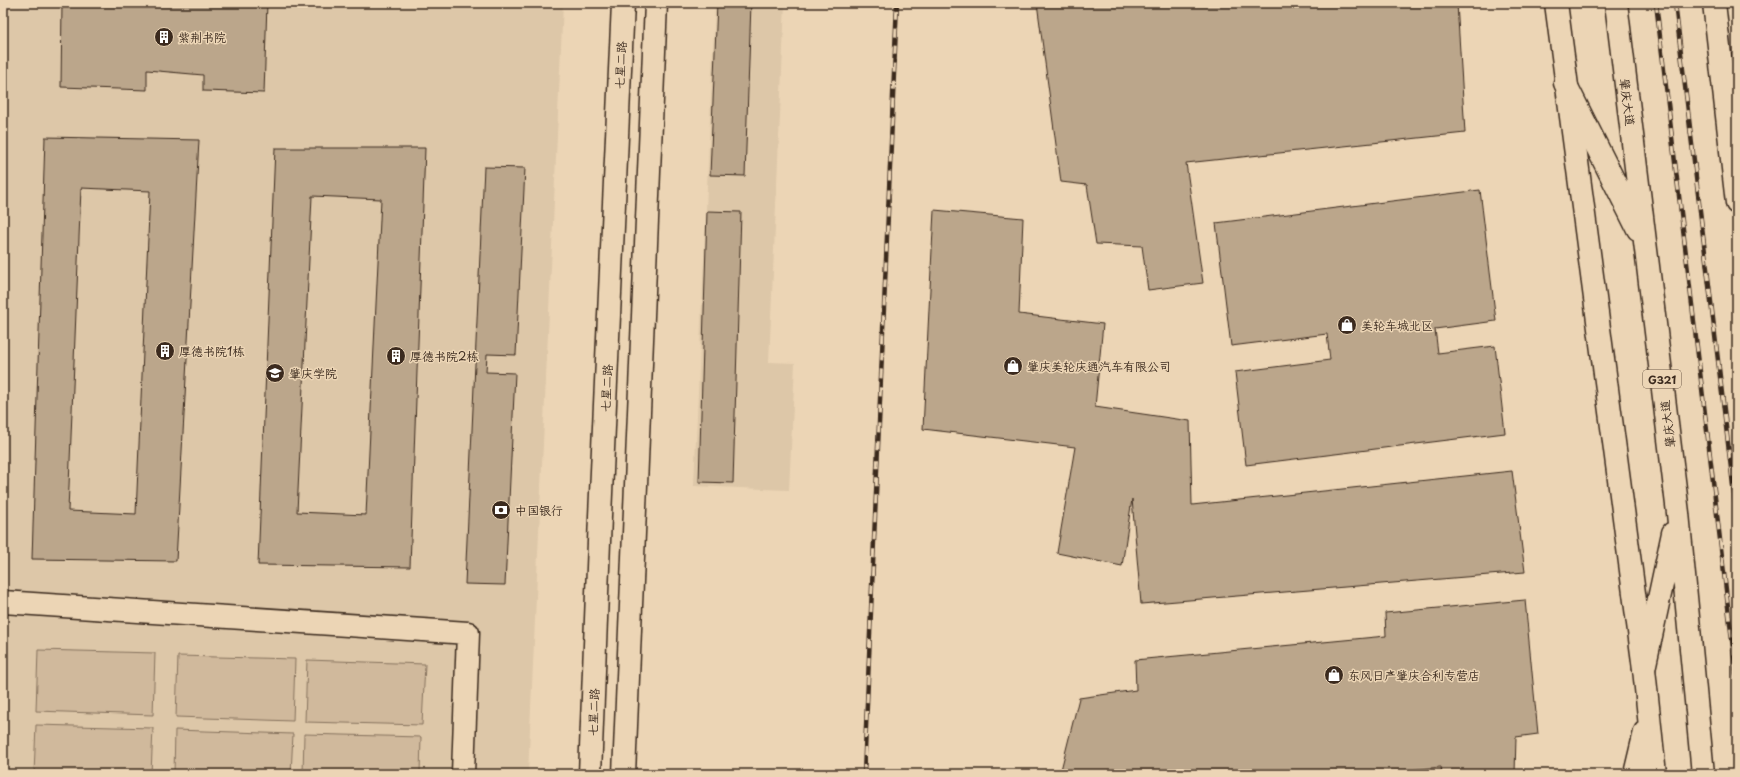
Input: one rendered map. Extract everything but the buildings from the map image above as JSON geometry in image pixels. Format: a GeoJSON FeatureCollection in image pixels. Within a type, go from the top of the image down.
{"type":"FeatureCollection","features":[{"type":"Feature","properties":{"kind":"main road","name":"七星二路"},"geometry":{"type":"LineString","coordinates":[[590,774],[600,508],[623,3]]}},
{"type":"Feature","properties":{"kind":"main road"},"geometry":{"type":"LineString","coordinates":[[624,774],[656,3]]}},
{"type":"Feature","properties":{"kind":"main road"},"geometry":{"type":"LineString","coordinates":[[1556,3],[1565,83],[1644,669],[1655,774]]}},
{"type":"Feature","properties":{"kind":"main road","name":"肇庆大道"},"geometry":{"type":"LineString","coordinates":[[1616,3],[1678,513],[1704,774]]}},
{"type":"Feature","properties":{"kind":"main road"},"geometry":{"type":"LineString","coordinates":[[1714,3],[1737,203]]}},
{"type":"Feature","properties":{"kind":"main road"},"geometry":{"type":"LineString","coordinates":[[1565,83],[1646,245]]}},
{"type":"Feature","properties":{"kind":"main road"},"geometry":{"type":"LineString","coordinates":[[1644,669],[1678,513]]}},
{"type":"Feature","properties":{"kind":"main road"},"geometry":{"type":"LineString","coordinates":[[3,602],[468,633],[463,774]]}},
{"type":"Feature","properties":{"kind":"main road"},"geometry":{"type":"LineString","coordinates":[[1636,774],[1649,714]]}},
{"type":"Feature","properties":{"kind":"shaded area","name":"肇庆学院"},"geometry":{"type":"Polygon","coordinates":[[[3,3],[563,3],[528,774],[3,774],[3,3]]]}},
{"type":"Feature","properties":{"kind":"shaded area"},"geometry":{"type":"Polygon","coordinates":[[[715,3],[785,3],[769,362],[795,363],[789,490],[694,486],[715,3]]]}},
{"type":"Feature","properties":{"kind":"shaded area"},"geometry":{"type":"Polygon","coordinates":[[[38,650],[155,653],[153,715],[36,711],[38,650]]]}},
{"type":"Feature","properties":{"kind":"shaded area"},"geometry":{"type":"Polygon","coordinates":[[[178,656],[295,659],[293,721],[176,717],[178,656]]]}},
{"type":"Feature","properties":{"kind":"shaded area"},"geometry":{"type":"Polygon","coordinates":[[[307,660],[425,664],[422,725],[305,722],[307,660]]]}},
{"type":"Feature","properties":{"kind":"shaded area"},"geometry":{"type":"Polygon","coordinates":[[[36,725],[153,728],[151,774],[34,774],[36,725]]]}},
{"type":"Feature","properties":{"kind":"shaded area"},"geometry":{"type":"Polygon","coordinates":[[[175,730],[293,734],[291,774],[174,774],[175,730]]]}},
{"type":"Feature","properties":{"kind":"shaded area"},"geometry":{"type":"Polygon","coordinates":[[[304,734],[421,737],[420,774],[303,774],[304,734]]]}},
{"type":"Feature","properties":{"kind":"railway"},"geometry":{"type":"LineString","coordinates":[[864,774],[897,3]]}},
{"type":"Feature","properties":{"kind":"railway"},"geometry":{"type":"LineString","coordinates":[[1656,3],[1737,682]]}},
{"type":"Feature","properties":{"kind":"railway"},"geometry":{"type":"LineString","coordinates":[[1675,3],[1737,518]]}},
{"type":"Feature","properties":{"kind":"place","name":"紫荆书院"},"geometry":{"type":"Point","coordinates":[164,37]}},
{"type":"Feature","properties":{"kind":"place","name":"美轮车城北区"},"geometry":{"type":"Point","coordinates":[1347,325]}},
{"type":"Feature","properties":{"kind":"place","name":"厚德书院1栋"},"geometry":{"type":"Point","coordinates":[165,351]}},
{"type":"Feature","properties":{"kind":"place","name":"厚德书院2栋"},"geometry":{"type":"Point","coordinates":[396,356]}},
{"type":"Feature","properties":{"kind":"place","name":"肇庆美轮庆通汽车有限公司"},"geometry":{"type":"Point","coordinates":[1013,366]}},
{"type":"Feature","properties":{"kind":"place","name":"肇庆学院"},"geometry":{"type":"Point","coordinates":[275,373]}},
{"type":"Feature","properties":{"kind":"place","name":"中国银行"},"geometry":{"type":"Point","coordinates":[501,510]}},
{"type":"Feature","properties":{"kind":"place","name":"东风日产肇庆合利专营店"},"geometry":{"type":"Point","coordinates":[1334,675]}}]}
